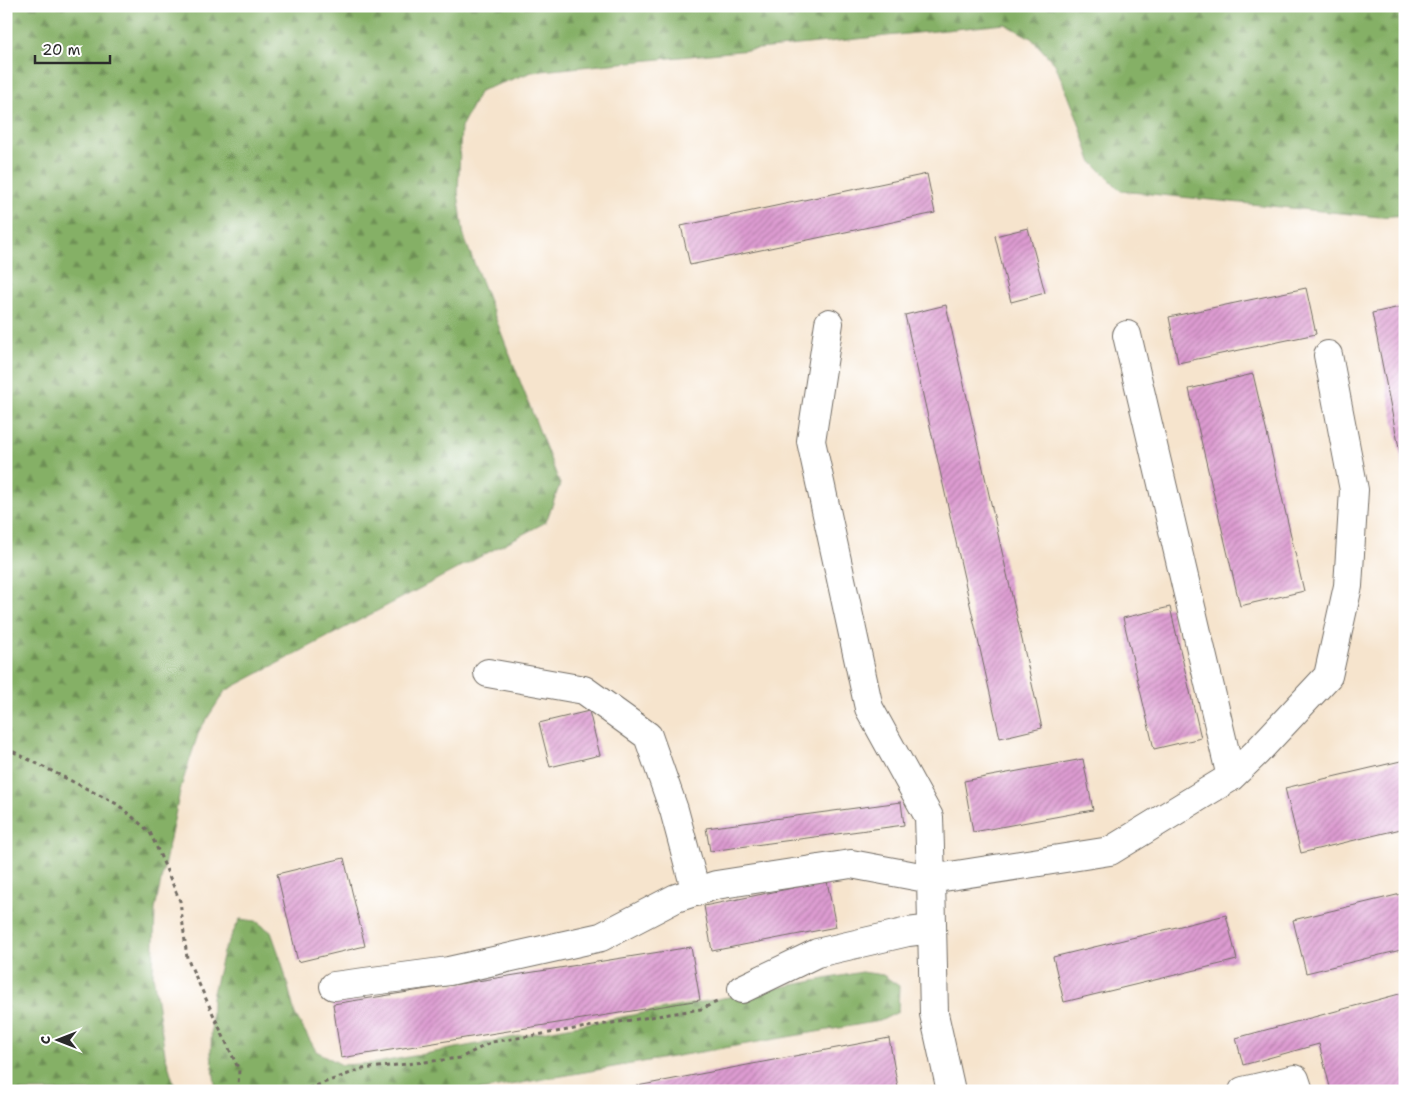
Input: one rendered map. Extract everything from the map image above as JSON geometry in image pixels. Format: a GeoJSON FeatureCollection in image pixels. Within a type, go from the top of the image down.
{"type":"FeatureCollection","features":[{"type":"Feature","properties":{"kind":"lane"},"geometry":{"type":"LineString","coordinates":[[829,323],[811,442],[870,708],[929,817],[934,1014],[951,1091]]}},
{"type":"Feature","properties":{"kind":"lane"},"geometry":{"type":"LineString","coordinates":[[1127,335],[1231,777]]}},
{"type":"Feature","properties":{"kind":"lane"},"geometry":{"type":"LineString","coordinates":[[334,986],[449,971],[601,936],[676,898],[716,885],[851,864],[931,880],[1110,852],[1231,777],[1328,676],[1348,586],[1354,490],[1328,355]]}},
{"type":"Feature","properties":{"kind":"lane"},"geometry":{"type":"LineString","coordinates":[[488,673],[584,690],[648,736],[674,810],[696,892]]}},
{"type":"Feature","properties":{"kind":"lane"},"geometry":{"type":"LineString","coordinates":[[742,989],[817,953],[908,932],[932,929]]}},
{"type":"Feature","properties":{"kind":"lane"},"geometry":{"type":"LineString","coordinates":[[1243,1091],[1295,1079],[1298,1091]]}},
{"type":"Feature","properties":{"kind":"path"},"geometry":{"type":"LineString","coordinates":[[6,748],[117,804],[150,832],[180,901],[187,958],[239,1070],[238,1085],[240,1091]]}},
{"type":"Feature","properties":{"kind":"path"},"geometry":{"type":"LineString","coordinates":[[301,1091],[362,1069],[460,1058],[492,1042],[701,1009],[742,989]]}},
{"type":"Feature","properties":{"kind":"green space"},"geometry":{"type":"Polygon","coordinates":[[[6,6],[1405,6],[1405,215],[1380,217],[1121,191],[1091,161],[1077,117],[1055,64],[1031,38],[1005,24],[532,72],[480,91],[461,127],[458,193],[464,237],[560,484],[546,522],[225,691],[199,731],[181,787],[155,909],[153,974],[165,1054],[176,1091],[6,1091],[6,6]]]}},
{"type":"Feature","properties":{"kind":"green space"},"geometry":{"type":"Polygon","coordinates":[[[240,919],[256,921],[271,932],[282,963],[295,1014],[316,1051],[342,1065],[376,1063],[862,972],[883,975],[899,986],[898,1012],[880,1021],[475,1091],[216,1091],[211,1053],[212,997],[223,952],[240,919]]]}},
{"type":"Feature","properties":{"kind":"building"},"geometry":{"type":"Polygon","coordinates":[[[927,174],[935,213],[690,265],[681,226],[927,174]]]}},
{"type":"Feature","properties":{"kind":"building"},"geometry":{"type":"Polygon","coordinates":[[[1028,228],[1045,293],[1011,302],[995,236],[1028,228]]]}},
{"type":"Feature","properties":{"kind":"building"},"geometry":{"type":"Polygon","coordinates":[[[1306,288],[1316,334],[1178,363],[1169,317],[1306,288]]]}},
{"type":"Feature","properties":{"kind":"building"},"geometry":{"type":"Polygon","coordinates":[[[946,305],[1042,728],[1000,738],[905,315],[946,305]]]}},
{"type":"Feature","properties":{"kind":"building"},"geometry":{"type":"Polygon","coordinates":[[[1405,306],[1405,473],[1404,473],[1372,313],[1405,306]]]}},
{"type":"Feature","properties":{"kind":"building"},"geometry":{"type":"Polygon","coordinates":[[[1253,374],[1304,591],[1240,606],[1189,389],[1253,374]]]}},
{"type":"Feature","properties":{"kind":"building"},"geometry":{"type":"Polygon","coordinates":[[[1170,607],[1201,738],[1154,749],[1123,618],[1170,607]]]}},
{"type":"Feature","properties":{"kind":"building"},"geometry":{"type":"Polygon","coordinates":[[[589,711],[600,755],[550,767],[539,723],[589,711]]]}},
{"type":"Feature","properties":{"kind":"building"},"geometry":{"type":"Polygon","coordinates":[[[1083,759],[1093,810],[973,832],[964,781],[1083,759]]]}},
{"type":"Feature","properties":{"kind":"building"},"geometry":{"type":"Polygon","coordinates":[[[1405,760],[1405,828],[1301,853],[1285,788],[1405,760]]]}},
{"type":"Feature","properties":{"kind":"building"},"geometry":{"type":"Polygon","coordinates":[[[901,802],[904,825],[710,851],[706,828],[901,802]]]}},
{"type":"Feature","properties":{"kind":"building"},"geometry":{"type":"Polygon","coordinates":[[[344,858],[365,946],[298,962],[277,874],[344,858]]]}},
{"type":"Feature","properties":{"kind":"building"},"geometry":{"type":"Polygon","coordinates":[[[827,881],[836,927],[712,951],[704,906],[827,881]]]}},
{"type":"Feature","properties":{"kind":"building"},"geometry":{"type":"Polygon","coordinates":[[[1405,893],[1405,949],[1306,973],[1293,920],[1405,893]]]}},
{"type":"Feature","properties":{"kind":"building"},"geometry":{"type":"Polygon","coordinates":[[[1226,915],[1237,960],[1064,1002],[1053,957],[1226,915]]]}},
{"type":"Feature","properties":{"kind":"building"},"geometry":{"type":"Polygon","coordinates":[[[691,947],[700,1000],[341,1058],[333,1004],[691,947]]]}},
{"type":"Feature","properties":{"kind":"building"},"geometry":{"type":"Polygon","coordinates":[[[1403,993],[1405,1000],[1405,1091],[1331,1091],[1319,1044],[1243,1065],[1236,1038],[1403,993]]]}},
{"type":"Feature","properties":{"kind":"building"},"geometry":{"type":"Polygon","coordinates":[[[889,1038],[898,1088],[882,1091],[611,1091],[889,1038]]]}}]}
